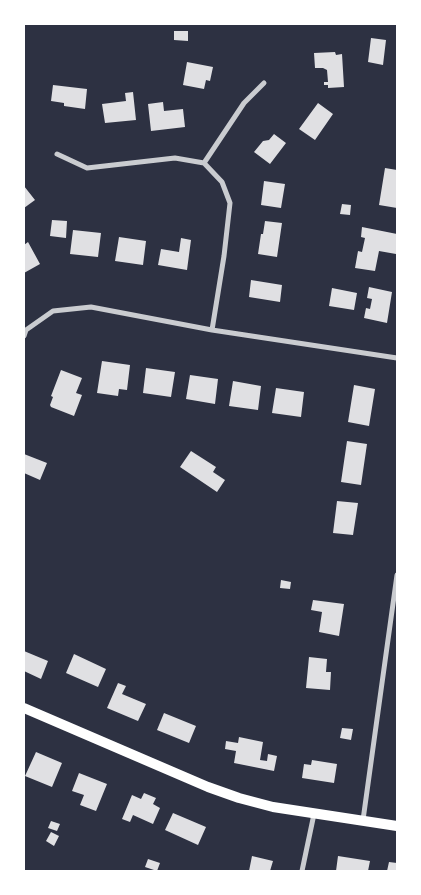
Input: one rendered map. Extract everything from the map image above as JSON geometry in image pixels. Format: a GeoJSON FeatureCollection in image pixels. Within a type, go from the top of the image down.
{"type":"FeatureCollection","features":[{"type":"Feature","properties":{"kind":"main road"},"geometry":{"type":"LineString","coordinates":[[24,708],[225,794],[247,801],[273,807],[397,826]]}},
{"type":"Feature","properties":{"kind":"street"},"geometry":{"type":"LineString","coordinates":[[204,163],[244,103],[264,83]]}},
{"type":"Feature","properties":{"kind":"street"},"geometry":{"type":"LineString","coordinates":[[57,154],[87,168],[175,158],[204,163],[222,182],[230,203],[212,330]]}},
{"type":"Feature","properties":{"kind":"street"},"geometry":{"type":"LineString","coordinates":[[24,336],[26,330],[53,311],[91,306],[212,330],[397,358]]}},
{"type":"Feature","properties":{"kind":"street"},"geometry":{"type":"LineString","coordinates":[[363,820],[397,575]]}},
{"type":"Feature","properties":{"kind":"street"},"geometry":{"type":"LineString","coordinates":[[302,871],[314,813]]}},
{"type":"Feature","properties":{"kind":"building"},"geometry":{"type":"Polygon","coordinates":[[[174,31],[188,31],[188,41],[174,40],[174,31]]]}},
{"type":"Feature","properties":{"kind":"building"},"geometry":{"type":"Polygon","coordinates":[[[371,38],[386,40],[383,65],[368,62],[371,38]]]}},
{"type":"Feature","properties":{"kind":"building"},"geometry":{"type":"Polygon","coordinates":[[[335,52],[336,55],[342,54],[344,87],[328,88],[328,85],[324,85],[324,82],[328,82],[327,70],[315,68],[314,53],[335,52]]]}},
{"type":"Feature","properties":{"kind":"building"},"geometry":{"type":"Polygon","coordinates":[[[187,62],[213,67],[210,81],[206,80],[204,89],[183,85],[187,62]]]}},
{"type":"Feature","properties":{"kind":"building"},"geometry":{"type":"Polygon","coordinates":[[[53,85],[87,89],[85,109],[64,106],[64,103],[51,101],[53,85]]]}},
{"type":"Feature","properties":{"kind":"building"},"geometry":{"type":"Polygon","coordinates":[[[133,92],[136,120],[105,123],[102,104],[126,101],[125,93],[133,92]]]}},
{"type":"Feature","properties":{"kind":"building"},"geometry":{"type":"Polygon","coordinates":[[[163,102],[164,111],[183,109],[185,127],[151,131],[148,104],[163,102]]]}},
{"type":"Feature","properties":{"kind":"building"},"geometry":{"type":"Polygon","coordinates":[[[318,103],[333,114],[315,140],[299,129],[318,103]]]}},
{"type":"Feature","properties":{"kind":"building"},"geometry":{"type":"Polygon","coordinates":[[[274,134],[286,143],[270,164],[254,152],[263,141],[269,140],[274,134]]]}},
{"type":"Feature","properties":{"kind":"building"},"geometry":{"type":"Polygon","coordinates":[[[385,168],[397,170],[397,208],[379,205],[385,168]]]}},
{"type":"Feature","properties":{"kind":"building"},"geometry":{"type":"Polygon","coordinates":[[[264,181],[285,184],[281,208],[261,205],[264,181]]]}},
{"type":"Feature","properties":{"kind":"building"},"geometry":{"type":"Polygon","coordinates":[[[24,186],[35,200],[24,208],[24,186]]]}},
{"type":"Feature","properties":{"kind":"building"},"geometry":{"type":"Polygon","coordinates":[[[342,204],[351,205],[350,215],[340,214],[342,204]]]}},
{"type":"Feature","properties":{"kind":"building"},"geometry":{"type":"Polygon","coordinates":[[[52,220],[67,221],[66,238],[50,236],[52,220]]]}},
{"type":"Feature","properties":{"kind":"building"},"geometry":{"type":"Polygon","coordinates":[[[265,221],[282,223],[277,257],[258,254],[265,221]]]}},
{"type":"Feature","properties":{"kind":"building"},"geometry":{"type":"Polygon","coordinates":[[[362,227],[397,234],[396,254],[379,251],[375,271],[355,268],[358,251],[362,252],[365,238],[361,237],[362,227]]]}},
{"type":"Feature","properties":{"kind":"building"},"geometry":{"type":"Polygon","coordinates":[[[73,230],[101,233],[98,257],[70,254],[73,230]]]}},
{"type":"Feature","properties":{"kind":"building"},"geometry":{"type":"Polygon","coordinates":[[[119,237],[146,241],[143,265],[115,261],[119,237]]]}},
{"type":"Feature","properties":{"kind":"building"},"geometry":{"type":"Polygon","coordinates":[[[181,238],[191,240],[187,270],[158,265],[161,249],[179,252],[181,238]]]}},
{"type":"Feature","properties":{"kind":"building"},"geometry":{"type":"Polygon","coordinates":[[[28,242],[40,264],[24,273],[24,245],[28,242]]]}},
{"type":"Feature","properties":{"kind":"building"},"geometry":{"type":"Polygon","coordinates":[[[251,280],[282,285],[280,302],[249,297],[251,280]]]}},
{"type":"Feature","properties":{"kind":"building"},"geometry":{"type":"Polygon","coordinates":[[[369,287],[392,292],[387,323],[364,318],[366,308],[370,309],[372,299],[367,298],[369,287]]]}},
{"type":"Feature","properties":{"kind":"building"},"geometry":{"type":"Polygon","coordinates":[[[332,288],[357,293],[354,310],[329,306],[332,288]]]}},
{"type":"Feature","properties":{"kind":"building"},"geometry":{"type":"Polygon","coordinates":[[[102,361],[130,365],[127,390],[119,389],[118,396],[97,393],[102,361]]]}},
{"type":"Feature","properties":{"kind":"building"},"geometry":{"type":"Polygon","coordinates":[[[146,368],[175,372],[171,397],[143,393],[146,368]]]}},
{"type":"Feature","properties":{"kind":"building"},"geometry":{"type":"Polygon","coordinates":[[[61,370],[82,378],[76,393],[82,395],[74,416],[50,405],[53,397],[51,396],[61,370]]]}},
{"type":"Feature","properties":{"kind":"building"},"geometry":{"type":"Polygon","coordinates":[[[190,375],[218,379],[215,404],[186,399],[190,375]]]}},
{"type":"Feature","properties":{"kind":"building"},"geometry":{"type":"Polygon","coordinates":[[[233,381],[261,386],[258,410],[229,406],[233,381]]]}},
{"type":"Feature","properties":{"kind":"building"},"geometry":{"type":"Polygon","coordinates":[[[354,385],[375,389],[369,426],[348,422],[354,385]]]}},
{"type":"Feature","properties":{"kind":"building"},"geometry":{"type":"Polygon","coordinates":[[[276,388],[304,392],[301,417],[272,413],[276,388]]]}},
{"type":"Feature","properties":{"kind":"building"},"geometry":{"type":"Polygon","coordinates":[[[347,441],[367,444],[361,485],[341,482],[347,441]]]}},
{"type":"Feature","properties":{"kind":"building"},"geometry":{"type":"Polygon","coordinates":[[[191,451],[216,467],[213,472],[225,480],[217,492],[180,467],[191,451]]]}},
{"type":"Feature","properties":{"kind":"building"},"geometry":{"type":"Polygon","coordinates":[[[24,454],[47,463],[40,480],[24,473],[24,454]]]}},
{"type":"Feature","properties":{"kind":"building"},"geometry":{"type":"Polygon","coordinates":[[[337,501],[358,503],[353,535],[333,533],[337,501]]]}},
{"type":"Feature","properties":{"kind":"building"},"geometry":{"type":"Polygon","coordinates":[[[281,580],[291,582],[290,589],[280,588],[281,580]]]}},
{"type":"Feature","properties":{"kind":"building"},"geometry":{"type":"Polygon","coordinates":[[[313,600],[344,604],[339,636],[319,632],[322,612],[311,610],[313,600]]]}},
{"type":"Feature","properties":{"kind":"building"},"geometry":{"type":"Polygon","coordinates":[[[24,651],[48,661],[41,679],[24,671],[24,651]]]}},
{"type":"Feature","properties":{"kind":"building"},"geometry":{"type":"Polygon","coordinates":[[[74,654],[106,669],[98,687],[66,673],[74,654]]]}},
{"type":"Feature","properties":{"kind":"building"},"geometry":{"type":"Polygon","coordinates":[[[309,657],[327,659],[326,672],[331,672],[330,690],[306,688],[309,657]]]}},
{"type":"Feature","properties":{"kind":"building"},"geometry":{"type":"Polygon","coordinates":[[[118,683],[126,686],[122,694],[146,704],[138,721],[107,708],[118,683]]]}},
{"type":"Feature","properties":{"kind":"building"},"geometry":{"type":"Polygon","coordinates":[[[164,713],[196,726],[189,743],[157,730],[164,713]]]}},
{"type":"Feature","properties":{"kind":"building"},"geometry":{"type":"Polygon","coordinates":[[[342,728],[353,729],[351,740],[340,738],[342,728]]]}},
{"type":"Feature","properties":{"kind":"building"},"geometry":{"type":"Polygon","coordinates":[[[239,737],[263,742],[260,760],[267,761],[268,754],[277,756],[274,771],[234,763],[236,751],[225,749],[226,741],[238,743],[239,737]]]}},
{"type":"Feature","properties":{"kind":"building"},"geometry":{"type":"Polygon","coordinates":[[[36,752],[62,763],[52,787],[25,776],[36,752]]]}},
{"type":"Feature","properties":{"kind":"building"},"geometry":{"type":"Polygon","coordinates":[[[312,760],[337,764],[334,783],[302,778],[304,764],[311,765],[312,760]]]}},
{"type":"Feature","properties":{"kind":"building"},"geometry":{"type":"Polygon","coordinates":[[[79,773],[107,784],[96,811],[80,805],[84,795],[72,791],[79,773]]]}},
{"type":"Feature","properties":{"kind":"building"},"geometry":{"type":"Polygon","coordinates":[[[144,793],[156,798],[153,804],[160,808],[153,824],[133,815],[130,822],[122,819],[132,795],[141,799],[144,793]]]}},
{"type":"Feature","properties":{"kind":"building"},"geometry":{"type":"Polygon","coordinates":[[[173,813],[206,827],[198,845],[165,830],[173,813]]]}},
{"type":"Feature","properties":{"kind":"building"},"geometry":{"type":"Polygon","coordinates":[[[51,821],[60,824],[57,831],[48,828],[51,821]]]}},
{"type":"Feature","properties":{"kind":"building"},"geometry":{"type":"Polygon","coordinates":[[[51,832],[59,836],[54,846],[46,841],[51,832]]]}},
{"type":"Feature","properties":{"kind":"building"},"geometry":{"type":"Polygon","coordinates":[[[252,856],[273,861],[270,871],[249,871],[252,856]]]}},
{"type":"Feature","properties":{"kind":"building"},"geometry":{"type":"Polygon","coordinates":[[[338,856],[370,861],[368,871],[336,871],[338,856]]]}},
{"type":"Feature","properties":{"kind":"building"},"geometry":{"type":"Polygon","coordinates":[[[148,859],[160,863],[157,871],[145,867],[148,859]]]}},
{"type":"Feature","properties":{"kind":"building"},"geometry":{"type":"Polygon","coordinates":[[[389,862],[397,863],[397,871],[387,871],[389,862]]]}}]}
